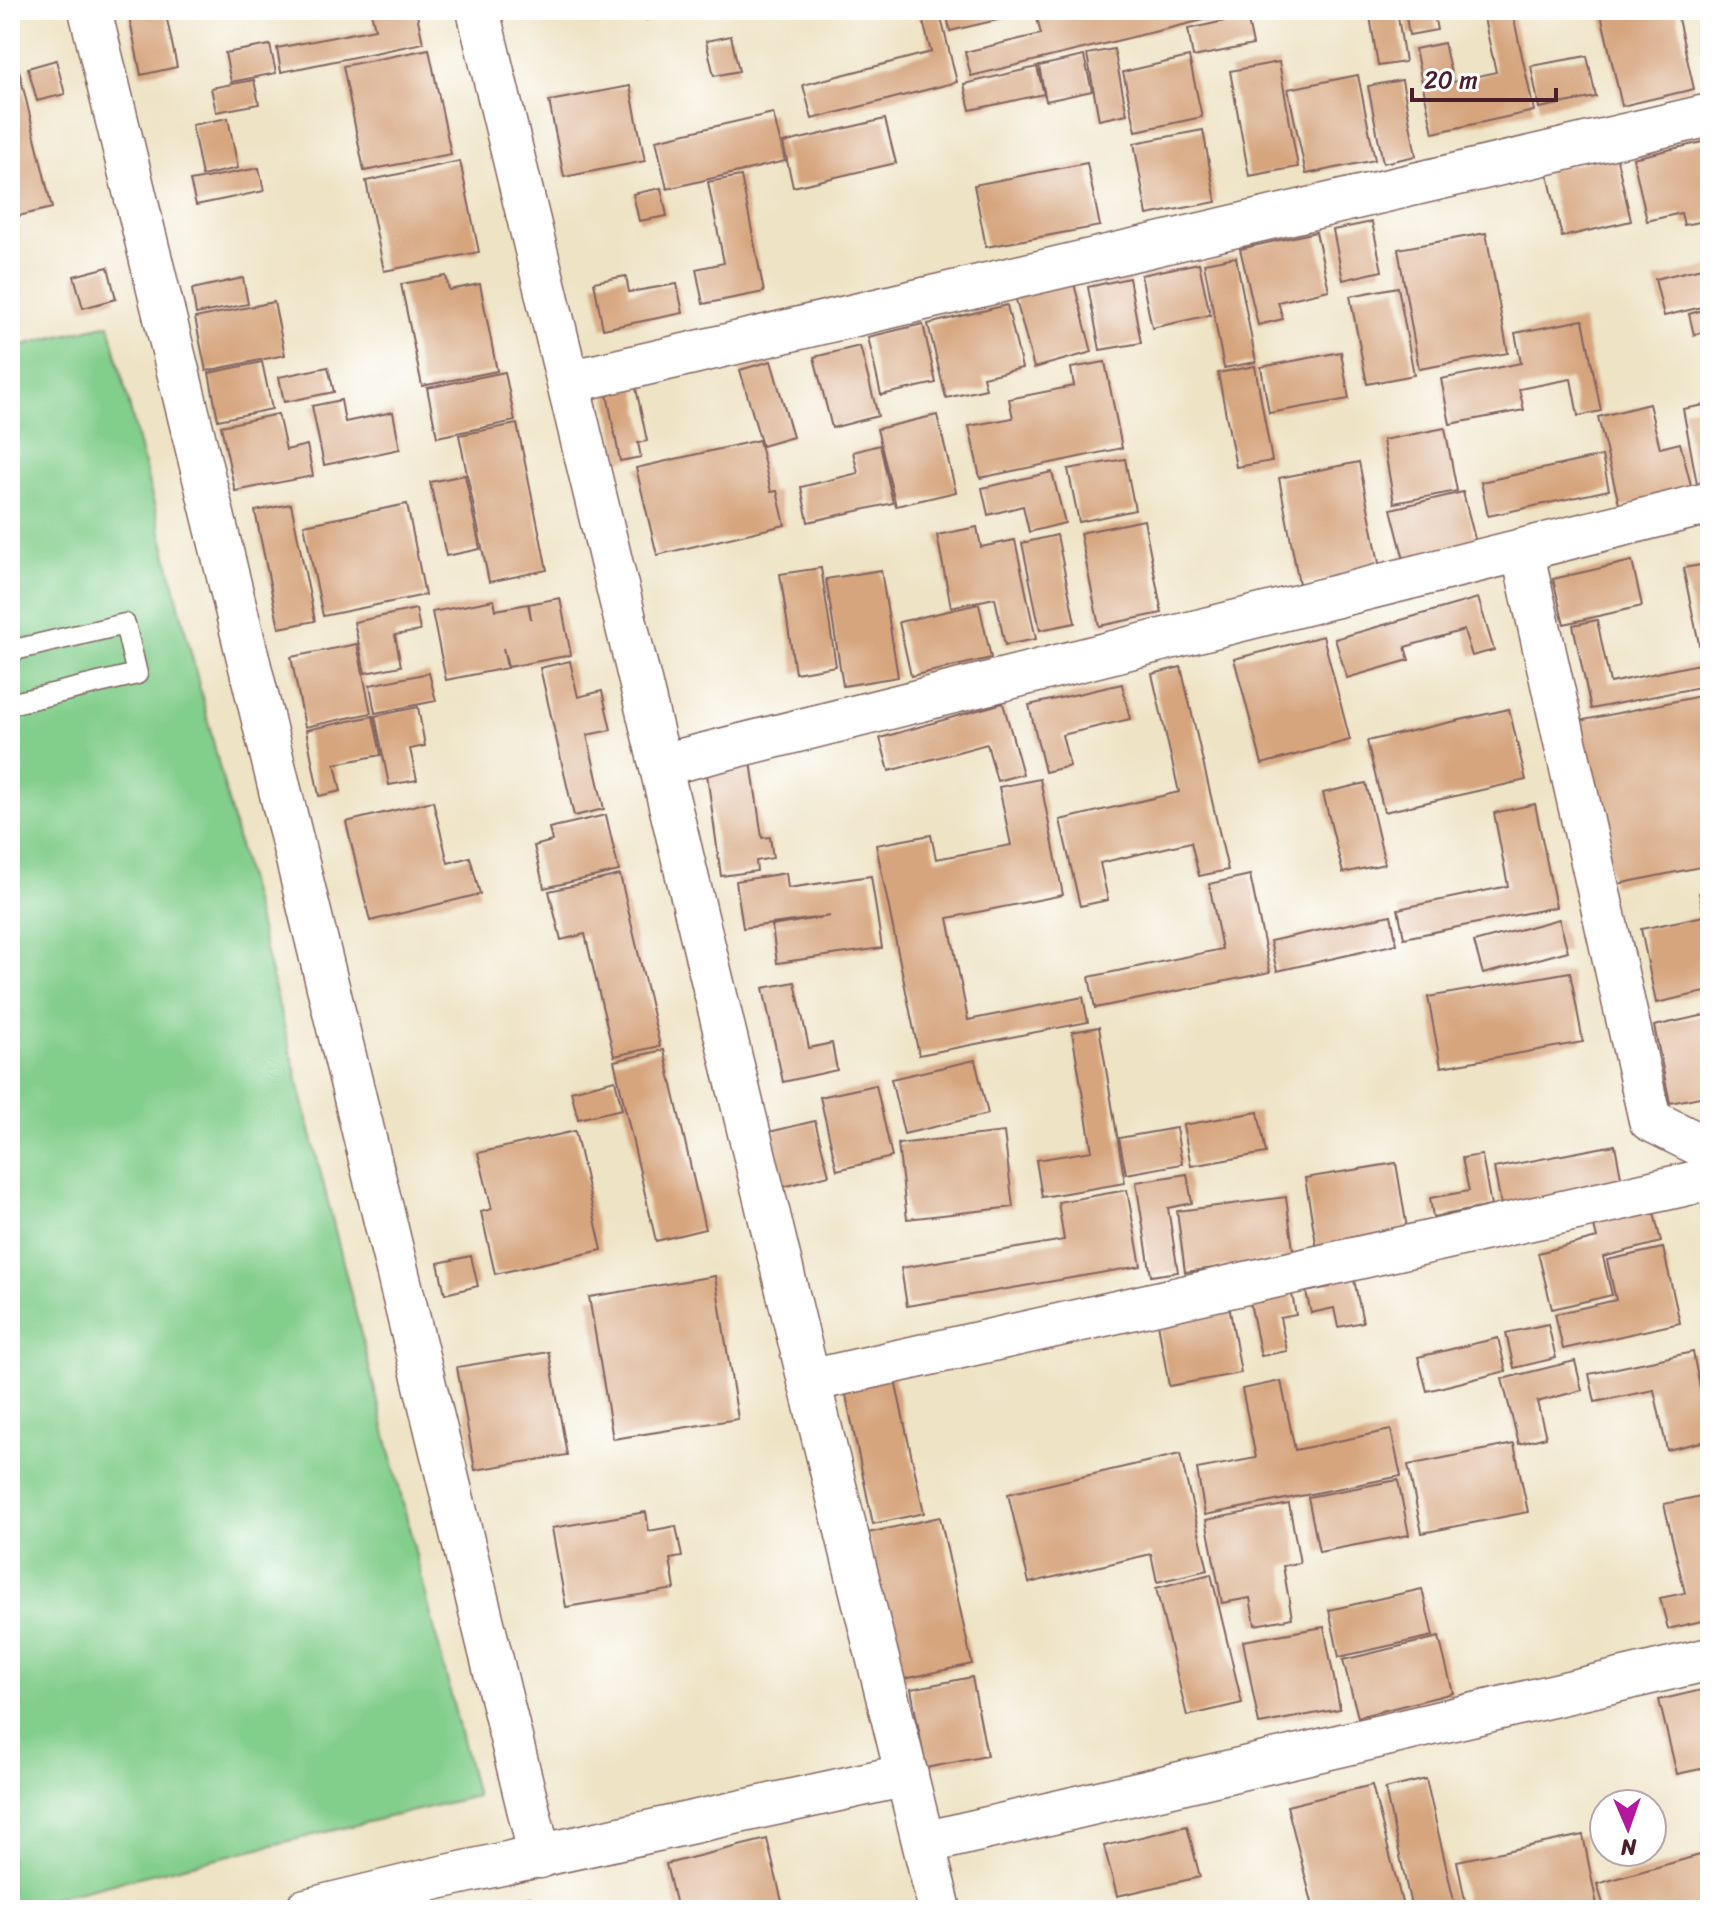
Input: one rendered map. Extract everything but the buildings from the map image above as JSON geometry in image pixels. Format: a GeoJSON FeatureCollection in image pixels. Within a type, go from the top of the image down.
{"type":"FeatureCollection","features":[{"type":"Feature","properties":{"kind":"street"},"geometry":{"type":"LineString","coordinates":[[90,10],[540,1857]]}},
{"type":"Feature","properties":{"kind":"street"},"geometry":{"type":"LineString","coordinates":[[478,10],[940,1910]]}},
{"type":"Feature","properties":{"kind":"street"},"geometry":{"type":"LineString","coordinates":[[569,382],[1710,115]]}},
{"type":"Feature","properties":{"kind":"street"},"geometry":{"type":"LineString","coordinates":[[661,765],[1710,503]]}},
{"type":"Feature","properties":{"kind":"street"},"geometry":{"type":"LineString","coordinates":[[1522,550],[1650,1120],[1710,1158]]}},
{"type":"Feature","properties":{"kind":"street"},"geometry":{"type":"LineString","coordinates":[[809,1381],[1710,1158]]}},
{"type":"Feature","properties":{"kind":"street"},"geometry":{"type":"LineString","coordinates":[[924,1843],[1710,1659]]}},
{"type":"Feature","properties":{"kind":"street"},"geometry":{"type":"LineString","coordinates":[[306,1910],[442,1894],[540,1857],[907,1775]]}},
{"type":"Feature","properties":{"kind":"lane"},"geometry":{"type":"LineString","coordinates":[[10,651],[125,624],[137,674],[10,704]]}},
{"type":"Feature","properties":{"kind":"green space"},"geometry":{"type":"Polygon","coordinates":[[[109,324],[476,1796],[10,1908],[10,348],[109,324]]]}}]}
